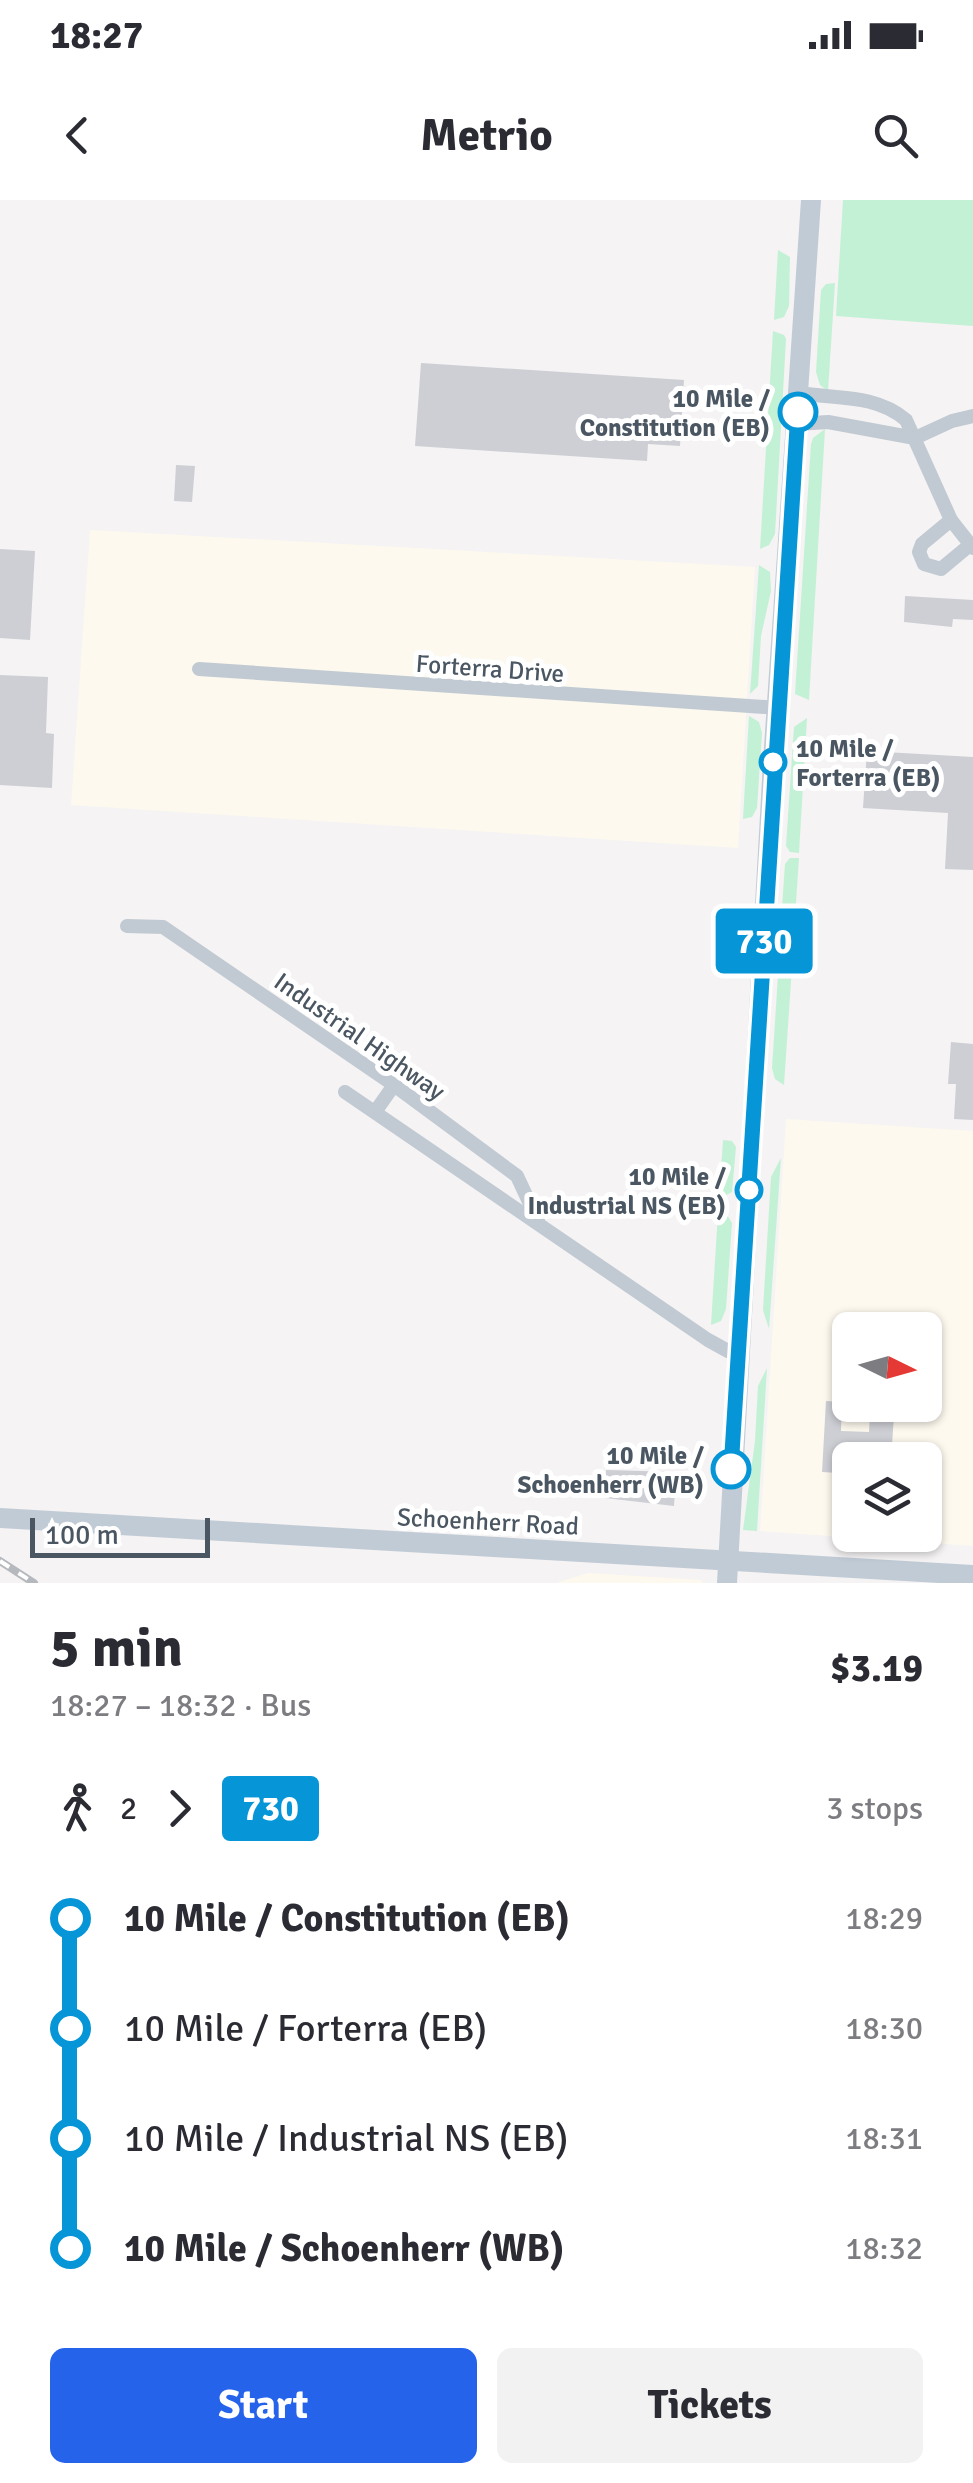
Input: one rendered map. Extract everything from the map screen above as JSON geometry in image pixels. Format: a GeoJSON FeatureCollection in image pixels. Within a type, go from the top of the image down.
{"type":"FeatureCollection","features":[{"type":"Feature","properties":{"kind":"main road"},"geometry":{"type":"LineString","coordinates":[[727,1583],[773,762],[780,708],[811,200]]}},
{"type":"Feature","properties":{"kind":"main road","name":"Schoenherr Road"},"geometry":{"type":"LineString","coordinates":[[0,1518],[973,1576]]}},
{"type":"Feature","properties":{"kind":"street"},"geometry":{"type":"LineString","coordinates":[[799,394],[868,400],[894,410],[906,420],[951,520],[972,546],[941,569],[924,564],[920,548],[951,520]]}},
{"type":"Feature","properties":{"kind":"street"},"geometry":{"type":"LineString","coordinates":[[797,424],[828,422],[915,438],[952,420],[973,416]]}},
{"type":"Feature","properties":{"kind":"street","name":"Forterra Drive"},"geometry":{"type":"LineString","coordinates":[[199,669],[780,708]]}},
{"type":"Feature","properties":{"kind":"street","name":"Industrial Highway"},"geometry":{"type":"LineString","coordinates":[[128,926],[163,927],[394,1085],[517,1176],[538,1221]]}},
{"type":"Feature","properties":{"kind":"street"},"geometry":{"type":"LineString","coordinates":[[375,1112],[394,1085]]}},
{"type":"Feature","properties":{"kind":"street","name":"Industrial Highway"},"geometry":{"type":"LineString","coordinates":[[345,1092],[708,1340],[728,1351],[738,1351]]}},
{"type":"Feature","properties":{"kind":"shaded area"},"geometry":{"type":"Polygon","coordinates":[[[90,530],[755,567],[738,848],[71,805],[90,530]]]}},
{"type":"Feature","properties":{"kind":"shaded area"},"geometry":{"type":"Polygon","coordinates":[[[786,1119],[973,1131],[973,1546],[942,1544],[942,1442],[832,1442],[832,1536],[760,1531],[786,1119]]]}},
{"type":"Feature","properties":{"kind":"shaded area"},"geometry":{"type":"Polygon","coordinates":[[[588,1573],[701,1580],[703,1583],[556,1583],[588,1573]]]}},
{"type":"Feature","properties":{"kind":"green space"},"geometry":{"type":"Polygon","coordinates":[[[843,200],[973,200],[973,326],[836,316],[843,200]]]}},
{"type":"Feature","properties":{"kind":"green space"},"geometry":{"type":"Polygon","coordinates":[[[778,250],[790,257],[789,306],[784,317],[774,320],[778,250]]]}},
{"type":"Feature","properties":{"kind":"green space"},"geometry":{"type":"Polygon","coordinates":[[[835,283],[828,391],[820,385],[816,372],[821,290],[826,284],[835,283]]]}},
{"type":"Feature","properties":{"kind":"green space"},"geometry":{"type":"Polygon","coordinates":[[[773,331],[786,339],[775,534],[769,545],[760,549],[773,331]]]}},
{"type":"Feature","properties":{"kind":"green space"},"geometry":{"type":"Polygon","coordinates":[[[825,429],[809,700],[795,694],[811,444],[825,429]]]}},
{"type":"Feature","properties":{"kind":"green space"},"geometry":{"type":"Polygon","coordinates":[[[759,565],[770,572],[771,591],[761,636],[758,686],[750,694],[759,565]]]}},
{"type":"Feature","properties":{"kind":"green space"},"geometry":{"type":"Polygon","coordinates":[[[749,716],[759,722],[762,733],[757,808],[752,817],[743,819],[749,716]]]}},
{"type":"Feature","properties":{"kind":"green space"},"geometry":{"type":"Polygon","coordinates":[[[807,718],[799,853],[790,852],[786,846],[794,727],[807,718]]]}},
{"type":"Feature","properties":{"kind":"green space"},"geometry":{"type":"Polygon","coordinates":[[[790,858],[799,858],[794,932],[785,929],[781,922],[785,864],[790,858]]]}},
{"type":"Feature","properties":{"kind":"green space"},"geometry":{"type":"Polygon","coordinates":[[[794,937],[784,1085],[775,1079],[772,1068],[780,945],[784,938],[794,937]]]}},
{"type":"Feature","properties":{"kind":"green space"},"geometry":{"type":"Polygon","coordinates":[[[723,1140],[732,1141],[736,1147],[732,1192],[719,1199],[723,1140]]]}},
{"type":"Feature","properties":{"kind":"green space"},"geometry":{"type":"Polygon","coordinates":[[[781,1158],[769,1329],[763,1310],[771,1177],[781,1158]]]}},
{"type":"Feature","properties":{"kind":"green space"},"geometry":{"type":"Polygon","coordinates":[[[718,1213],[727,1215],[732,1223],[726,1309],[721,1321],[711,1325],[718,1213]]]}},
{"type":"Feature","properties":{"kind":"green space"},"geometry":{"type":"Polygon","coordinates":[[[767,1368],[757,1531],[743,1530],[758,1386],[767,1368]]]}},
{"type":"Feature","properties":{"kind":"building"},"geometry":{"type":"Polygon","coordinates":[[[421,363],[684,380],[680,446],[648,444],[647,461],[415,446],[421,363]]]}},
{"type":"Feature","properties":{"kind":"building"},"geometry":{"type":"Polygon","coordinates":[[[176,465],[195,466],[192,502],[174,501],[176,465]]]}},
{"type":"Feature","properties":{"kind":"building"},"geometry":{"type":"Polygon","coordinates":[[[0,549],[35,551],[30,640],[0,638],[0,549]]]}},
{"type":"Feature","properties":{"kind":"building"},"geometry":{"type":"Polygon","coordinates":[[[905,596],[973,600],[973,620],[953,619],[952,627],[904,622],[905,596]]]}},
{"type":"Feature","properties":{"kind":"building"},"geometry":{"type":"Polygon","coordinates":[[[0,675],[48,677],[46,733],[54,734],[52,788],[0,785],[0,675]]]}},
{"type":"Feature","properties":{"kind":"building"},"geometry":{"type":"Polygon","coordinates":[[[867,751],[973,757],[973,870],[945,869],[948,813],[863,808],[867,751]]]}},
{"type":"Feature","properties":{"kind":"building"},"geometry":{"type":"Polygon","coordinates":[[[951,1042],[973,1044],[973,1120],[954,1119],[956,1084],[948,1084],[951,1042]]]}},
{"type":"Feature","properties":{"kind":"building"},"geometry":{"type":"Polygon","coordinates":[[[826,1401],[832,1401],[832,1422],[841,1422],[841,1431],[869,1432],[870,1422],[894,1422],[892,1442],[832,1442],[832,1473],[822,1472],[826,1401]]]}},
{"type":"Feature","properties":{"kind":"building"},"geometry":{"type":"Polygon","coordinates":[[[606,1470],[676,1472],[674,1506],[605,1498],[606,1470]]]}},
{"type":"Feature","properties":{"kind":"railway"},"geometry":{"type":"LineString","coordinates":[[0,1561],[34,1583]]}},
{"type":"Feature","properties":{"kind":"bus line","name":"730"},"geometry":{"type":"LineString","coordinates":[[731,1469],[798,412]]}},
{"type":"Feature","properties":{"kind":"place","name":"10 Mile / Constitution (EB)"},"geometry":{"type":"Point","coordinates":[798,412]}},
{"type":"Feature","properties":{"kind":"place","name":"10 Mile / Forterra (EB)"},"geometry":{"type":"Point","coordinates":[773,762]}},
{"type":"Feature","properties":{"kind":"place","name":"10 Mile / Industrial NS (EB)"},"geometry":{"type":"Point","coordinates":[749,1190]}},
{"type":"Feature","properties":{"kind":"place","name":"10 Mile / Schoenherr (WB)"},"geometry":{"type":"Point","coordinates":[731,1469]}}]}
